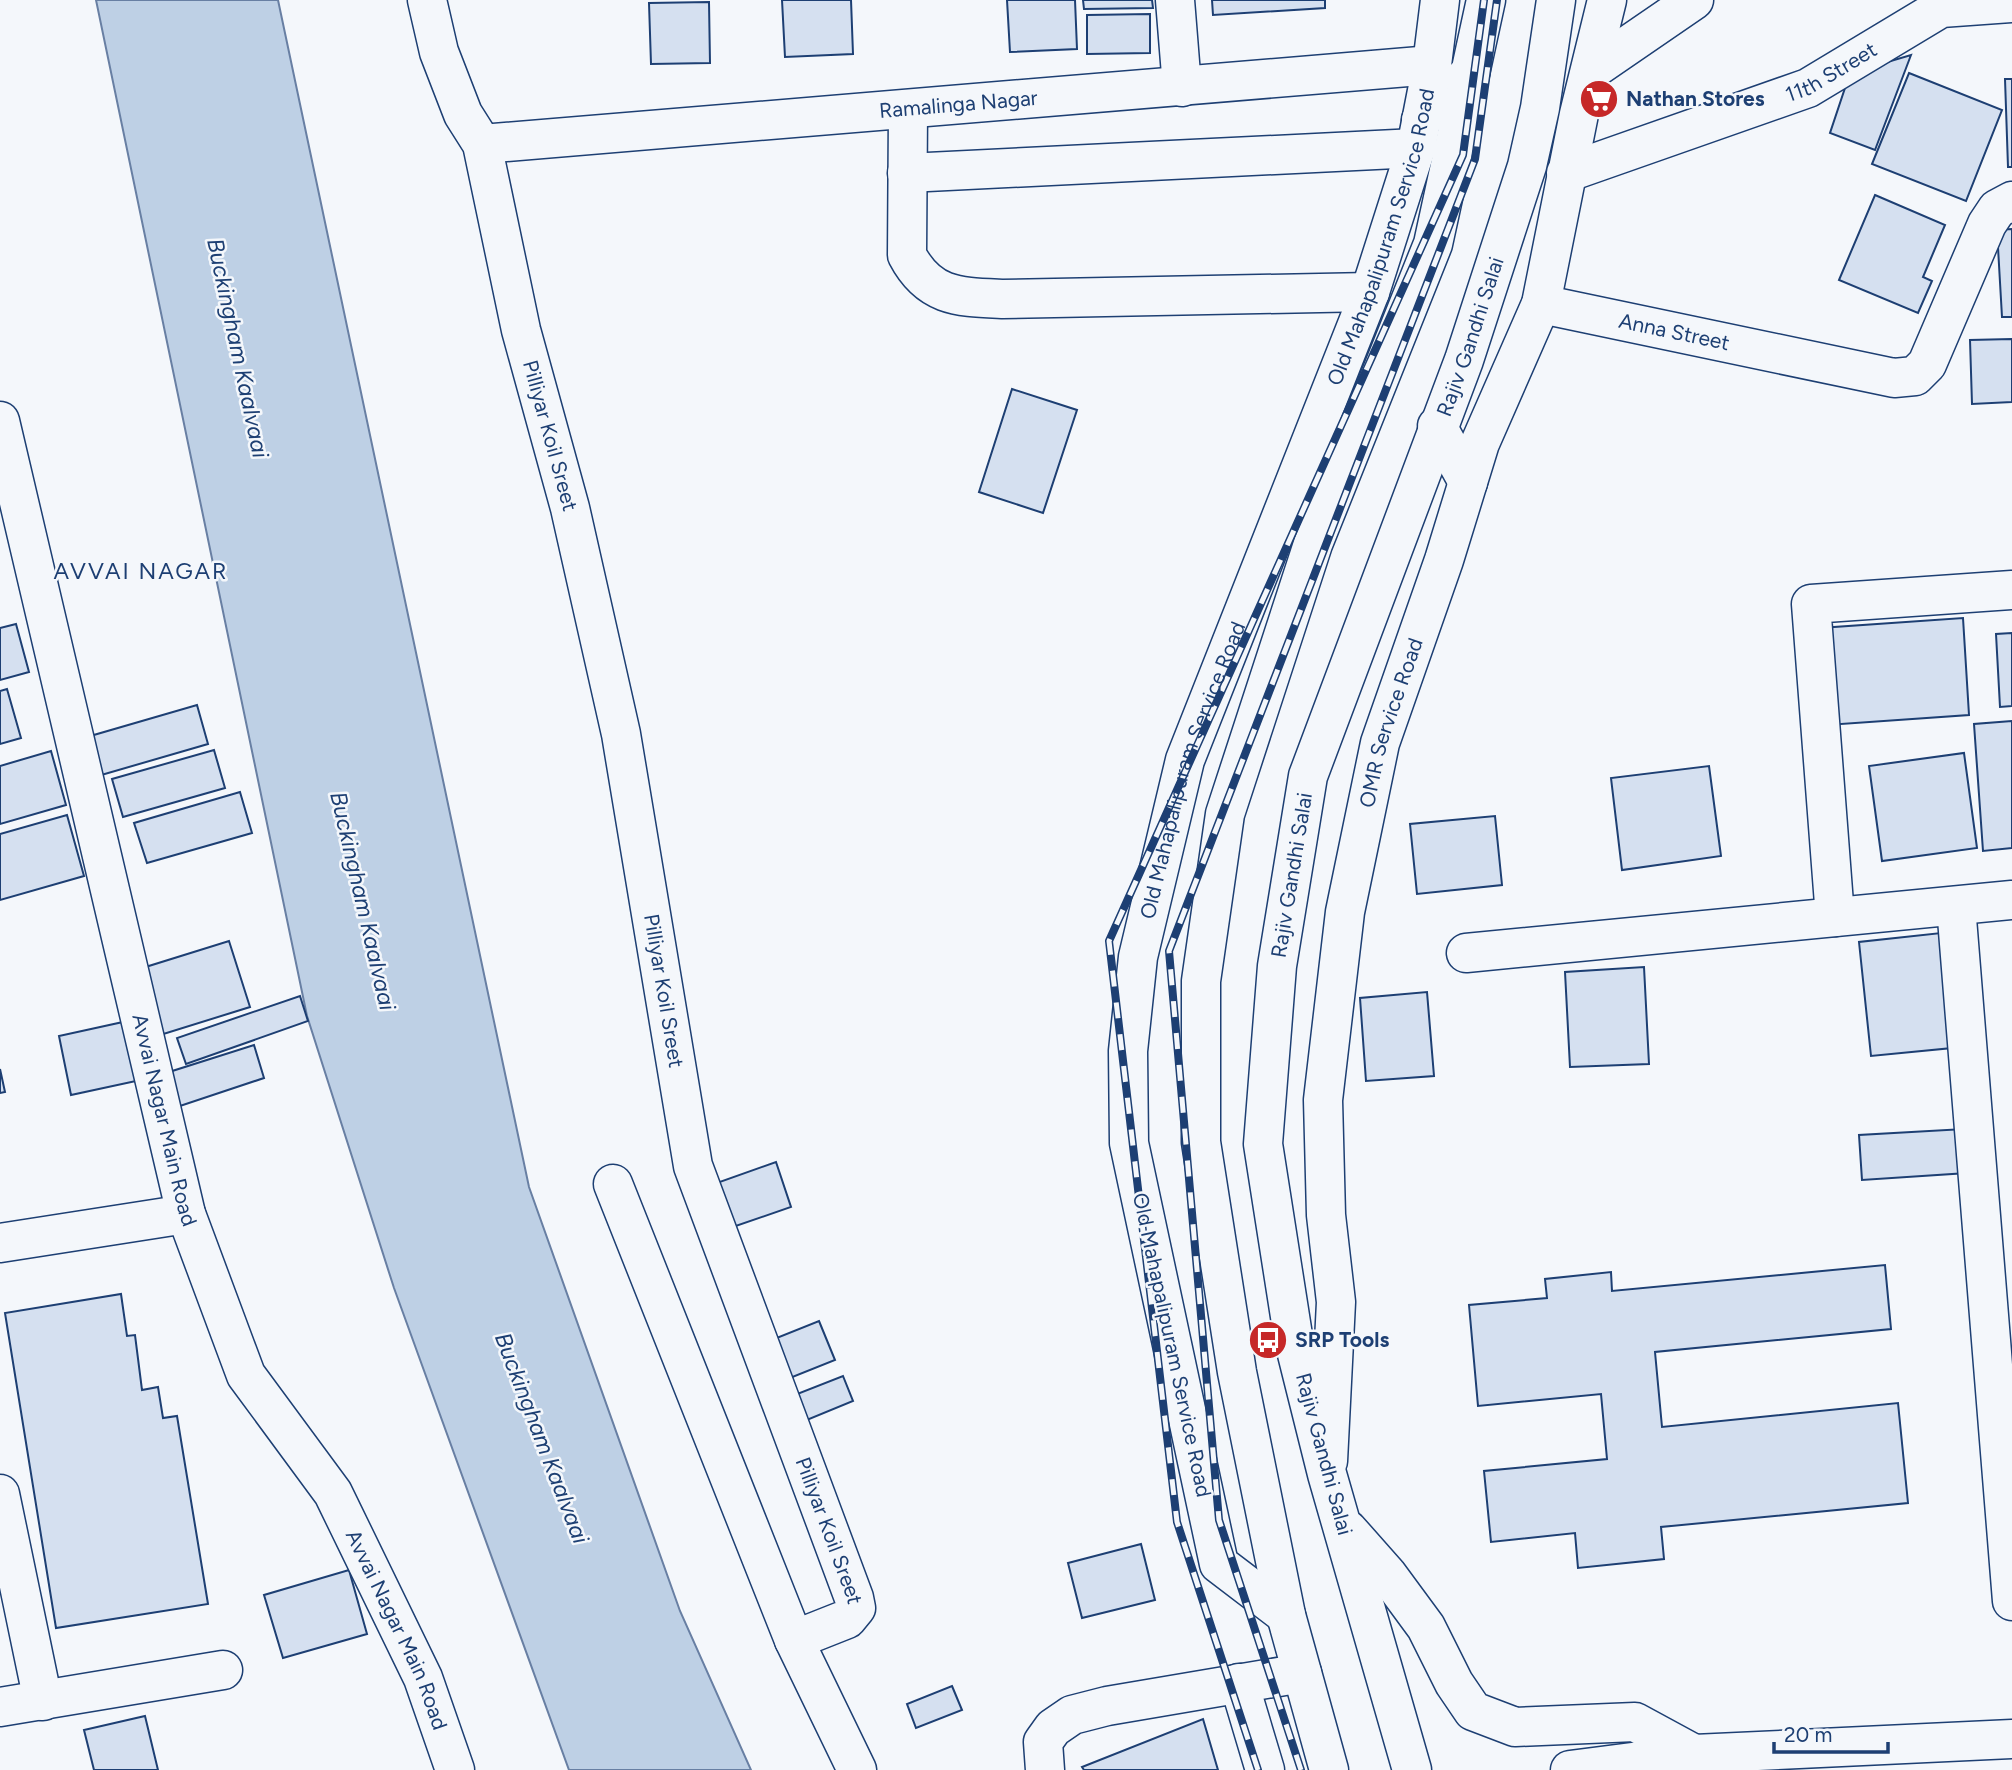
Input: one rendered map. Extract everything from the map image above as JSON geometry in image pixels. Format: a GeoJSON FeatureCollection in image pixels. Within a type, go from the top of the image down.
{"type":"FeatureCollection","features":[{"type":"Feature","properties":{"kind":"street"},"geometry":{"type":"LineString","coordinates":[[427,0],[444,65],[463,114],[482,144]]}},
{"type":"Feature","properties":{"kind":"street"},"geometry":{"type":"LineString","coordinates":[[1175,0],[1182,87]]}},
{"type":"Feature","properties":{"kind":"street","name":"Old Mahapalipuram Service Road"},"geometry":{"type":"LineString","coordinates":[[1286,1615],[1219,1564],[1129,1143],[1128,1051],[1138,957],[1185,760],[1370,292],[1418,134],[1432,65],[1440,0]]}},
{"type":"Feature","properties":{"kind":"street"},"geometry":{"type":"LineString","coordinates":[[1328,1769],[1286,1615],[1237,1372],[1201,1142],[1201,981],[1225,814],[1313,544],[1433,244],[1486,0]]}},
{"type":"Feature","properties":{"kind":"street","name":"Rajiv Gandhi Salai"},"geometry":{"type":"LineString","coordinates":[[1412,1770],[1327,1474],[1294,1342],[1263,1144],[1277,966],[1308,776],[1437,426],[1464,360],[1527,166],[1540,108],[1556,0]]}},
{"type":"Feature","properties":{"kind":"street","name":"OMR Service Road"},"geometry":{"type":"LineString","coordinates":[[1327,1474],[1336,1302],[1326,1215],[1323,1100],[1345,912],[1380,743],[1480,443],[1541,304],[1566,173],[1607,0]]}},
{"type":"Feature","properties":{"kind":"street"},"geometry":{"type":"LineString","coordinates":[[1592,70],[1694,0]]}},
{"type":"Feature","properties":{"kind":"street","name":"11th Street"},"geometry":{"type":"LineString","coordinates":[[1566,173],[1808,88],[1941,8],[2012,4]]}},
{"type":"Feature","properties":{"kind":"street","name":"Ramalinga Nagar"},"geometry":{"type":"LineString","coordinates":[[482,144],[1432,65]]}},
{"type":"Feature","properties":{"kind":"street"},"geometry":{"type":"LineString","coordinates":[[907,173],[1418,134],[1470,73]]}},
{"type":"Feature","properties":{"kind":"street"},"geometry":{"type":"LineString","coordinates":[[908,110],[907,255],[917,273],[933,287],[961,297],[1002,299],[1370,292]]}},
{"type":"Feature","properties":{"kind":"street","name":"Pilliyar Koil Sreet"},"geometry":{"type":"LineString","coordinates":[[482,144],[521,330],[570,508],[621,734],[693,1166],[856,1608],[847,1619],[794,1640]]}},
{"type":"Feature","properties":{"kind":"street","name":"Anna Street"},"geometry":{"type":"LineString","coordinates":[[1541,304],[1894,378],[1915,376],[1927,364],[1987,224],[1997,209],[2012,201]]}},
{"type":"Feature","properties":{"kind":"street","name":"Avvai Nagar Main Road"},"geometry":{"type":"LineString","coordinates":[[0,421],[187,1214],[246,1375],[333,1493],[423,1678],[455,1770]]}},
{"type":"Feature","properties":{"kind":"street"},"geometry":{"type":"LineString","coordinates":[[1437,426],[1468,482]]}},
{"type":"Feature","properties":{"kind":"street"},"geometry":{"type":"LineString","coordinates":[[1835,917],[1811,604],[2012,590]]}},
{"type":"Feature","properties":{"kind":"street"},"geometry":{"type":"LineString","coordinates":[[1466,953],[2012,900]]}},
{"type":"Feature","properties":{"kind":"street"},"geometry":{"type":"LineString","coordinates":[[1956,906],[2012,1601]]}},
{"type":"Feature","properties":{"kind":"street"},"geometry":{"type":"LineString","coordinates":[[613,1184],[794,1640],[857,1770]]}},
{"type":"Feature","properties":{"kind":"street"},"geometry":{"type":"LineString","coordinates":[[0,1243],[187,1214]]}},
{"type":"Feature","properties":{"kind":"street"},"geometry":{"type":"LineString","coordinates":[[0,1494],[43,1701]]}},
{"type":"Feature","properties":{"kind":"street"},"geometry":{"type":"LineString","coordinates":[[1342,1524],[1387,1574],[1426,1627],[1454,1684],[1473,1711],[1515,1727],[1635,1722],[1694,1754]]}},
{"type":"Feature","properties":{"kind":"street"},"geometry":{"type":"LineString","coordinates":[[0,1707],[223,1670]]}},
{"type":"Feature","properties":{"kind":"street"},"geometry":{"type":"LineString","coordinates":[[1045,1770],[1043,1742],[1053,1728],[1072,1715],[1107,1706],[1302,1673]]}},
{"type":"Feature","properties":{"kind":"street"},"geometry":{"type":"LineString","coordinates":[[1239,1683],[1265,1770]]}},
{"type":"Feature","properties":{"kind":"street"},"geometry":{"type":"LineString","coordinates":[[1570,1770],[1694,1754],[2012,1739]]}},
{"type":"Feature","properties":{"kind":"water","name":"Buckingham Kaalvaai"},"geometry":{"type":"Polygon","coordinates":[[[96,0],[278,0],[529,1187],[680,1611],[751,1770],[569,1770],[394,1288],[307,1016],[96,0]]]}},
{"type":"Feature","properties":{"kind":"building"},"geometry":{"type":"Polygon","coordinates":[[[782,0],[851,0],[853,54],[785,57],[782,0]]]}},
{"type":"Feature","properties":{"kind":"building"},"geometry":{"type":"Polygon","coordinates":[[[1007,0],[1075,0],[1077,49],[1010,52],[1007,0]]]}},
{"type":"Feature","properties":{"kind":"building"},"geometry":{"type":"Polygon","coordinates":[[[1083,0],[1152,0],[1153,8],[1084,9],[1083,0]]]}},
{"type":"Feature","properties":{"kind":"building"},"geometry":{"type":"Polygon","coordinates":[[[1212,0],[1325,0],[1325,8],[1213,15],[1212,0]]]}},
{"type":"Feature","properties":{"kind":"building"},"geometry":{"type":"Polygon","coordinates":[[[709,2],[710,63],[651,64],[649,3],[709,2]]]}},
{"type":"Feature","properties":{"kind":"building"},"geometry":{"type":"Polygon","coordinates":[[[1150,14],[1150,53],[1087,54],[1087,15],[1150,14]]]}},
{"type":"Feature","properties":{"kind":"building"},"geometry":{"type":"Polygon","coordinates":[[[1911,55],[1875,150],[1830,133],[1850,73],[1911,55]]]}},
{"type":"Feature","properties":{"kind":"building"},"geometry":{"type":"Polygon","coordinates":[[[1909,73],[2002,110],[1966,201],[1872,164],[1909,73]]]}},
{"type":"Feature","properties":{"kind":"building"},"geometry":{"type":"Polygon","coordinates":[[[2005,79],[2012,79],[2012,167],[2008,167],[2005,79]]]}},
{"type":"Feature","properties":{"kind":"building"},"geometry":{"type":"Polygon","coordinates":[[[1875,195],[1945,225],[1923,277],[1932,281],[1918,313],[1839,280],[1875,195]]]}},
{"type":"Feature","properties":{"kind":"building"},"geometry":{"type":"Polygon","coordinates":[[[2012,229],[2012,317],[2002,317],[1997,230],[2012,229]]]}},
{"type":"Feature","properties":{"kind":"building"},"geometry":{"type":"Polygon","coordinates":[[[2012,339],[2012,402],[1972,404],[1970,340],[2012,339]]]}},
{"type":"Feature","properties":{"kind":"building"},"geometry":{"type":"Polygon","coordinates":[[[1012,389],[1077,410],[1043,513],[979,492],[1012,389]]]}},
{"type":"Feature","properties":{"kind":"building"},"geometry":{"type":"Polygon","coordinates":[[[1963,618],[1969,715],[1827,725],[1820,628],[1963,618]]]}},
{"type":"Feature","properties":{"kind":"building"},"geometry":{"type":"Polygon","coordinates":[[[16,624],[29,672],[0,680],[0,628],[16,624]]]}},
{"type":"Feature","properties":{"kind":"building"},"geometry":{"type":"Polygon","coordinates":[[[2012,633],[2012,706],[2000,707],[1996,634],[2012,633]]]}},
{"type":"Feature","properties":{"kind":"building"},"geometry":{"type":"Polygon","coordinates":[[[7,689],[21,738],[0,744],[0,691],[7,689]]]}},
{"type":"Feature","properties":{"kind":"building"},"geometry":{"type":"Polygon","coordinates":[[[197,705],[208,744],[91,778],[80,739],[197,705]]]}},
{"type":"Feature","properties":{"kind":"building"},"geometry":{"type":"Polygon","coordinates":[[[2012,721],[2012,848],[1983,851],[1974,724],[2012,721]]]}},
{"type":"Feature","properties":{"kind":"building"},"geometry":{"type":"Polygon","coordinates":[[[214,750],[225,788],[123,817],[112,779],[214,750]]]}},
{"type":"Feature","properties":{"kind":"building"},"geometry":{"type":"Polygon","coordinates":[[[51,751],[66,805],[0,824],[0,766],[51,751]]]}},
{"type":"Feature","properties":{"kind":"building"},"geometry":{"type":"Polygon","coordinates":[[[1964,753],[1977,848],[1882,861],[1869,766],[1964,753]]]}},
{"type":"Feature","properties":{"kind":"building"},"geometry":{"type":"Polygon","coordinates":[[[1709,766],[1721,856],[1622,870],[1611,778],[1709,766]]]}},
{"type":"Feature","properties":{"kind":"building"},"geometry":{"type":"Polygon","coordinates":[[[240,792],[252,833],[147,863],[134,823],[240,792]]]}},
{"type":"Feature","properties":{"kind":"building"},"geometry":{"type":"Polygon","coordinates":[[[67,815],[84,876],[0,900],[0,834],[67,815]]]}},
{"type":"Feature","properties":{"kind":"building"},"geometry":{"type":"Polygon","coordinates":[[[1495,816],[1502,885],[1417,894],[1410,824],[1495,816]]]}},
{"type":"Feature","properties":{"kind":"building"},"geometry":{"type":"Polygon","coordinates":[[[1941,933],[1952,1048],[1871,1056],[1859,942],[1941,933]]]}},
{"type":"Feature","properties":{"kind":"building"},"geometry":{"type":"Polygon","coordinates":[[[229,941],[250,1007],[157,1036],[136,970],[229,941]]]}},
{"type":"Feature","properties":{"kind":"building"},"geometry":{"type":"Polygon","coordinates":[[[1644,967],[1649,1064],[1570,1067],[1565,972],[1644,967]]]}},
{"type":"Feature","properties":{"kind":"building"},"geometry":{"type":"Polygon","coordinates":[[[1427,992],[1434,1076],[1366,1081],[1360,998],[1427,992]]]}},
{"type":"Feature","properties":{"kind":"building"},"geometry":{"type":"Polygon","coordinates":[[[300,996],[308,1021],[186,1064],[177,1038],[300,996]]]}},
{"type":"Feature","properties":{"kind":"building"},"geometry":{"type":"Polygon","coordinates":[[[123,1022],[136,1081],[71,1095],[59,1036],[123,1022]]]}},
{"type":"Feature","properties":{"kind":"building"},"geometry":{"type":"Polygon","coordinates":[[[254,1045],[264,1078],[177,1107],[166,1073],[254,1045]]]}},
{"type":"Feature","properties":{"kind":"building"},"geometry":{"type":"Polygon","coordinates":[[[0,1069],[5,1092],[0,1093],[0,1069]]]}},
{"type":"Feature","properties":{"kind":"building"},"geometry":{"type":"Polygon","coordinates":[[[1964,1129],[1967,1173],[1862,1180],[1859,1135],[1964,1129]]]}},
{"type":"Feature","properties":{"kind":"building"},"geometry":{"type":"Polygon","coordinates":[[[776,1162],[791,1207],[727,1229],[711,1185],[776,1162]]]}},
{"type":"Feature","properties":{"kind":"building"},"geometry":{"type":"Polygon","coordinates":[[[1885,1265],[1891,1329],[1655,1352],[1662,1427],[1898,1403],[1908,1503],[1661,1527],[1664,1559],[1578,1568],[1575,1533],[1491,1542],[1484,1471],[1607,1459],[1601,1394],[1478,1406],[1469,1305],[1547,1298],[1545,1279],[1611,1272],[1612,1291],[1885,1265]]]}},
{"type":"Feature","properties":{"kind":"building"},"geometry":{"type":"Polygon","coordinates":[[[121,1294],[127,1336],[135,1335],[142,1390],[158,1387],[163,1418],[177,1416],[208,1604],[56,1628],[5,1313],[121,1294]]]}},
{"type":"Feature","properties":{"kind":"building"},"geometry":{"type":"Polygon","coordinates":[[[819,1321],[835,1360],[785,1380],[769,1341],[819,1321]]]}},
{"type":"Feature","properties":{"kind":"building"},"geometry":{"type":"Polygon","coordinates":[[[843,1376],[853,1401],[802,1422],[792,1396],[843,1376]]]}},
{"type":"Feature","properties":{"kind":"building"},"geometry":{"type":"Polygon","coordinates":[[[1141,1544],[1155,1600],[1082,1618],[1068,1563],[1141,1544]]]}},
{"type":"Feature","properties":{"kind":"building"},"geometry":{"type":"Polygon","coordinates":[[[349,1570],[367,1634],[283,1658],[264,1595],[349,1570]]]}},
{"type":"Feature","properties":{"kind":"building"},"geometry":{"type":"Polygon","coordinates":[[[952,1686],[962,1710],[916,1728],[907,1704],[952,1686]]]}},
{"type":"Feature","properties":{"kind":"building"},"geometry":{"type":"Polygon","coordinates":[[[145,1716],[158,1770],[94,1770],[84,1730],[145,1716]]]}},
{"type":"Feature","properties":{"kind":"building"},"geometry":{"type":"Polygon","coordinates":[[[1203,1719],[1218,1770],[1084,1770],[1082,1767],[1203,1719]]]}},
{"type":"Feature","properties":{"kind":"railway"},"geometry":{"type":"LineString","coordinates":[[1258,1770],[1177,1522],[1109,941],[1463,155],[1484,0]]}},
{"type":"Feature","properties":{"kind":"railway"},"geometry":{"type":"LineString","coordinates":[[1301,1770],[1219,1520],[1169,951],[1475,159],[1497,0]]}},
{"type":"Feature","properties":{"kind":"place","name":"Nathan Stores"},"geometry":{"type":"Point","coordinates":[1599,99]}},
{"type":"Feature","properties":{"kind":"place","name":"SRP Tools"},"geometry":{"type":"Point","coordinates":[1268,1340]}},
{"type":"Feature","properties":{"kind":"district","name":"AVVAI NAGAR"},"geometry":{"type":"Point","coordinates":[141,571]}}]}
